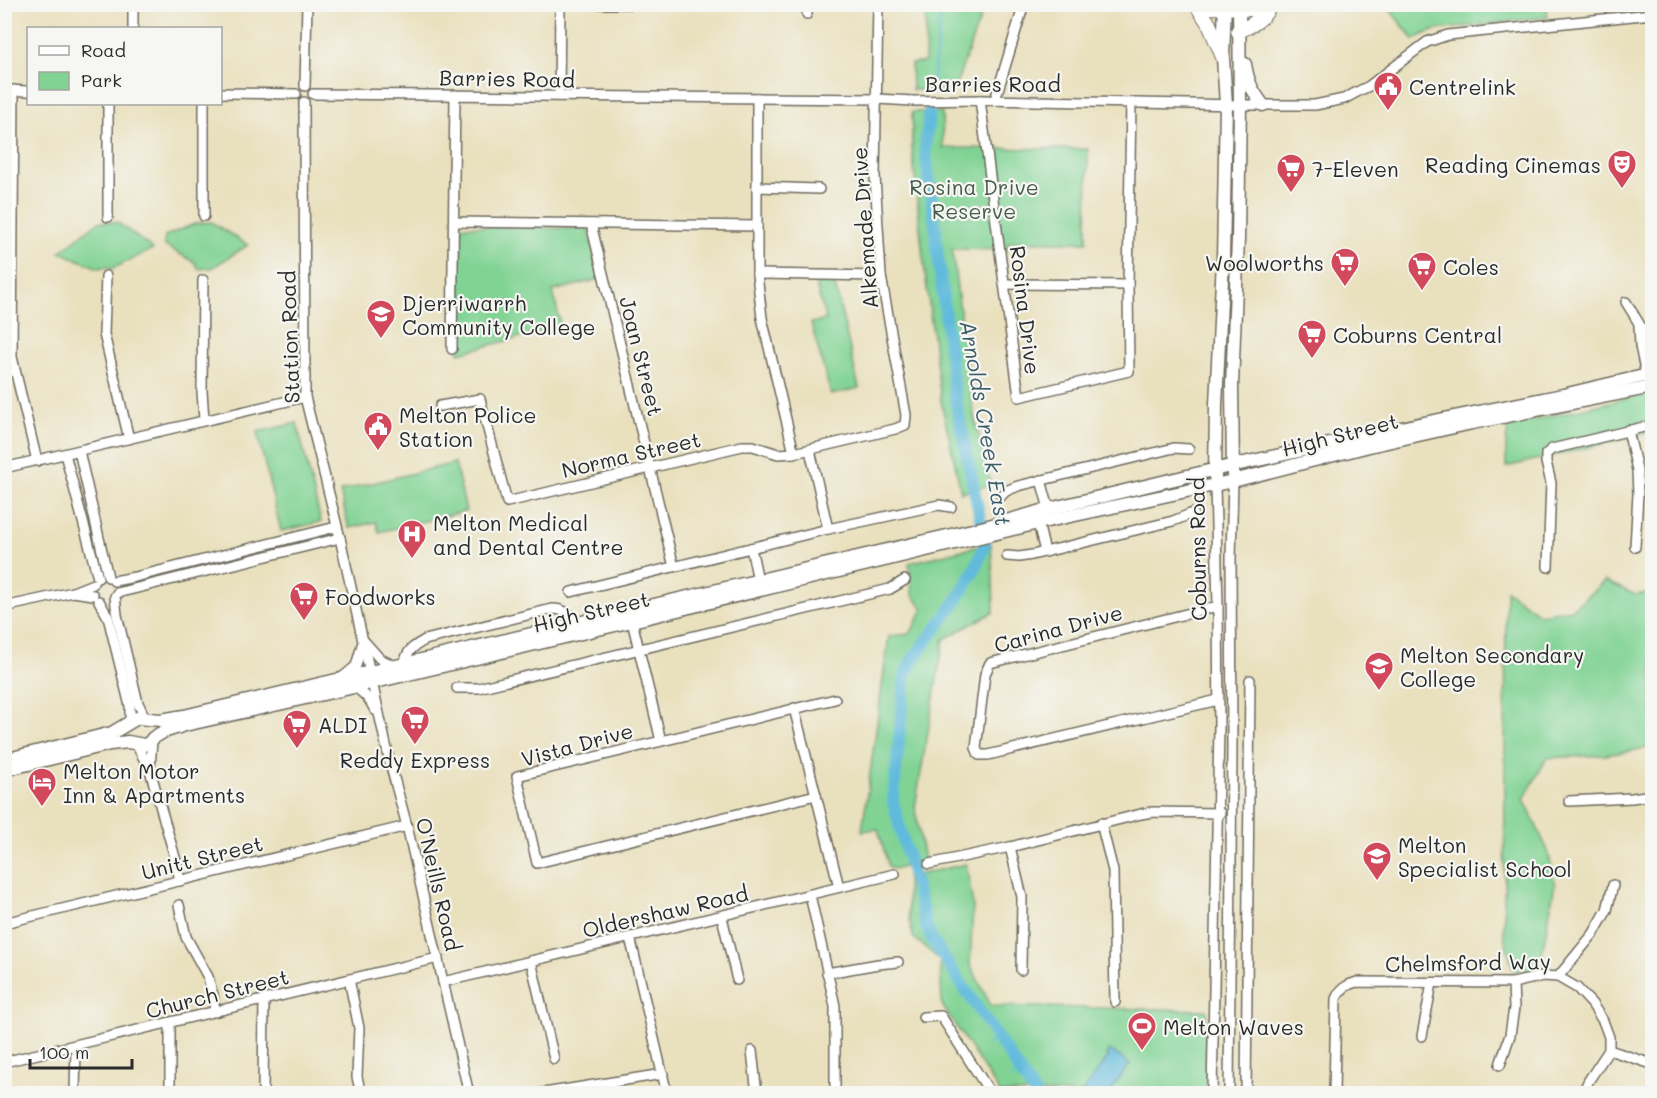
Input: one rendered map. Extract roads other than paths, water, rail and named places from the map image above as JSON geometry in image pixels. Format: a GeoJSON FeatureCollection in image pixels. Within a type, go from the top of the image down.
{"type":"FeatureCollection","features":[{"type":"Feature","properties":{"kind":"highway"},"geometry":{"type":"LineString","coordinates":[[1196,4],[1209,24],[1223,57]]}},
{"type":"Feature","properties":{"kind":"highway"},"geometry":{"type":"LineString","coordinates":[[1202,4],[1213,8],[1232,6],[1257,9],[1269,4]]}},
{"type":"Feature","properties":{"kind":"highway"},"geometry":{"type":"LineString","coordinates":[[1238,31],[1260,19],[1268,11],[1269,4]]}},
{"type":"Feature","properties":{"kind":"main road","name":"Coburns Road"},"geometry":{"type":"LineString","coordinates":[[1215,485],[1226,105],[1223,57],[1232,6]]}},
{"type":"Feature","properties":{"kind":"main road","name":"Coburns Road"},"geometry":{"type":"LineString","coordinates":[[1232,6],[1238,31],[1239,105],[1238,242],[1232,404],[1233,481]]}},
{"type":"Feature","properties":{"kind":"main road"},"geometry":{"type":"LineString","coordinates":[[1238,50],[1244,60],[1251,88],[1263,105]]}},
{"type":"Feature","properties":{"kind":"main road"},"geometry":{"type":"LineString","coordinates":[[1223,240],[1238,242]]}},
{"type":"Feature","properties":{"kind":"main road","name":"High Street"},"geometry":{"type":"LineString","coordinates":[[1050,514],[1215,485],[1650,381]]}},
{"type":"Feature","properties":{"kind":"main road","name":"High Street"},"geometry":{"type":"LineString","coordinates":[[146,718],[161,720],[183,716],[337,680],[371,677],[981,533],[1233,466],[1419,424],[1563,395],[1650,381]]}},
{"type":"Feature","properties":{"kind":"main road","name":"High Street"},"geometry":{"type":"LineString","coordinates":[[153,739],[169,729],[354,687],[399,665],[578,623],[631,617]]}},
{"type":"Feature","properties":{"kind":"main road"},"geometry":{"type":"LineString","coordinates":[[4,760],[102,736],[119,730],[136,718],[146,718],[152,727],[153,739],[144,745],[111,744],[4,770]]}},
{"type":"Feature","properties":{"kind":"main road"},"geometry":{"type":"LineString","coordinates":[[130,723],[130,735],[135,744]]}},
{"type":"Feature","properties":{"kind":"street"},"geometry":{"type":"LineString","coordinates":[[133,27],[134,4]]}},
{"type":"Feature","properties":{"kind":"street"},"geometry":{"type":"LineString","coordinates":[[305,86],[307,4]]}},
{"type":"Feature","properties":{"kind":"street"},"geometry":{"type":"LineString","coordinates":[[559,96],[560,4]]}},
{"type":"Feature","properties":{"kind":"street"},"geometry":{"type":"LineString","coordinates":[[592,4],[717,4]]}},
{"type":"Feature","properties":{"kind":"street","name":"Alkemade Drive"},"geometry":{"type":"LineString","coordinates":[[879,4],[875,176],[881,276],[906,415],[905,425]]}},
{"type":"Feature","properties":{"kind":"street"},"geometry":{"type":"LineString","coordinates":[[995,100],[1024,4]]}},
{"type":"Feature","properties":{"kind":"street","name":"Barries Road"},"geometry":{"type":"LineString","coordinates":[[313,94],[1315,105],[1344,99],[1369,86],[1427,42],[1448,35],[1653,14]]}},
{"type":"Feature","properties":{"kind":"street"},"geometry":{"type":"LineString","coordinates":[[305,86],[311,88],[313,94],[311,99],[304,102],[299,100],[296,94],[299,88],[305,86]]}},
{"type":"Feature","properties":{"kind":"street"},"geometry":{"type":"LineString","coordinates":[[27,91],[9,90],[12,357],[37,461]]}},
{"type":"Feature","properties":{"kind":"street"},"geometry":{"type":"LineString","coordinates":[[222,93],[296,94]]}},
{"type":"Feature","properties":{"kind":"street"},"geometry":{"type":"LineString","coordinates":[[452,349],[455,95]]}},
{"type":"Feature","properties":{"kind":"street"},"geometry":{"type":"LineString","coordinates":[[757,98],[757,274],[762,318],[794,453]]}},
{"type":"Feature","properties":{"kind":"street","name":"Rosina Drive"},"geometry":{"type":"LineString","coordinates":[[980,100],[1019,397],[1129,372],[1131,102]]}},
{"type":"Feature","properties":{"kind":"street","name":"Station Road"},"geometry":{"type":"LineString","coordinates":[[304,102],[306,397],[371,677]]}},
{"type":"Feature","properties":{"kind":"street"},"geometry":{"type":"LineString","coordinates":[[108,105],[108,217]]}},
{"type":"Feature","properties":{"kind":"street"},"geometry":{"type":"LineString","coordinates":[[204,105],[204,216]]}},
{"type":"Feature","properties":{"kind":"street"},"geometry":{"type":"LineString","coordinates":[[757,187],[819,189]]}},
{"type":"Feature","properties":{"kind":"street"},"geometry":{"type":"LineString","coordinates":[[455,222],[757,226]]}},
{"type":"Feature","properties":{"kind":"street","name":"Joan Street"},"geometry":{"type":"LineString","coordinates":[[591,224],[674,567]]}},
{"type":"Feature","properties":{"kind":"street"},"geometry":{"type":"LineString","coordinates":[[757,274],[881,276]]}},
{"type":"Feature","properties":{"kind":"street"},"geometry":{"type":"LineString","coordinates":[[106,276],[104,334],[129,439]]}},
{"type":"Feature","properties":{"kind":"street"},"geometry":{"type":"LineString","coordinates":[[203,279],[204,420]]}},
{"type":"Feature","properties":{"kind":"street"},"geometry":{"type":"LineString","coordinates":[[1004,284],[1128,285]]}},
{"type":"Feature","properties":{"kind":"street"},"geometry":{"type":"LineString","coordinates":[[1626,302],[1653,345]]}},
{"type":"Feature","properties":{"kind":"street"},"geometry":{"type":"LineString","coordinates":[[1639,326],[1640,346],[1650,381]]}},
{"type":"Feature","properties":{"kind":"street"},"geometry":{"type":"LineString","coordinates":[[4,468],[306,397]]}},
{"type":"Feature","properties":{"kind":"street","name":"Norma Street"},"geometry":{"type":"LineString","coordinates":[[440,406],[480,399],[507,502],[742,447],[753,446],[778,454],[794,453],[905,425]]}},
{"type":"Feature","properties":{"kind":"street"},"geometry":{"type":"LineString","coordinates":[[292,400],[302,403],[309,410]]}},
{"type":"Feature","properties":{"kind":"street"},"geometry":{"type":"LineString","coordinates":[[1548,567],[1551,483],[1546,454],[1552,448],[1653,425]]}},
{"type":"Feature","properties":{"kind":"street"},"geometry":{"type":"LineString","coordinates":[[1628,430],[1637,470],[1638,486],[1635,547]]}},
{"type":"Feature","properties":{"kind":"street"},"geometry":{"type":"LineString","coordinates":[[1001,495],[1011,488],[1041,480],[1174,448],[1189,449]]}},
{"type":"Feature","properties":{"kind":"street"},"geometry":{"type":"LineString","coordinates":[[810,450],[828,529]]}},
{"type":"Feature","properties":{"kind":"street"},"geometry":{"type":"LineString","coordinates":[[79,451],[103,580],[96,598]]}},
{"type":"Feature","properties":{"kind":"street"},"geometry":{"type":"LineString","coordinates":[[65,454],[103,580],[117,587],[117,615],[138,703],[146,718]]}},
{"type":"Feature","properties":{"kind":"street"},"geometry":{"type":"LineString","coordinates":[[1041,480],[1050,514]]}},
{"type":"Feature","properties":{"kind":"street","name":"Coburns Road"},"geometry":{"type":"LineString","coordinates":[[1229,1094],[1233,481]]}},
{"type":"Feature","properties":{"kind":"street","name":"Coburns Road"},"geometry":{"type":"LineString","coordinates":[[1212,1094],[1218,700],[1215,485]]}},
{"type":"Feature","properties":{"kind":"street","name":"High Street"},"geometry":{"type":"LineString","coordinates":[[571,592],[828,529],[939,505],[951,507]]}},
{"type":"Feature","properties":{"kind":"street"},"geometry":{"type":"LineString","coordinates":[[1007,556],[1019,557],[1045,552],[1173,521],[1193,513]]}},
{"type":"Feature","properties":{"kind":"street"},"geometry":{"type":"LineString","coordinates":[[1037,517],[1045,552]]}},
{"type":"Feature","properties":{"kind":"street"},"geometry":{"type":"LineString","coordinates":[[4,607],[73,592],[103,580],[135,578],[336,527]]}},
{"type":"Feature","properties":{"kind":"street"},"geometry":{"type":"LineString","coordinates":[[73,592],[108,601],[116,594],[340,538]]}},
{"type":"Feature","properties":{"kind":"street"},"geometry":{"type":"LineString","coordinates":[[751,548],[760,585]]}},
{"type":"Feature","properties":{"kind":"street"},"geometry":{"type":"LineString","coordinates":[[457,688],[478,687],[639,650],[890,589],[905,580]]}},
{"type":"Feature","properties":{"kind":"street"},"geometry":{"type":"LineString","coordinates":[[96,598],[108,618],[130,706],[130,723]]}},
{"type":"Feature","properties":{"kind":"street","name":"Carina Drive"},"geometry":{"type":"LineString","coordinates":[[1218,606],[990,663],[985,674],[976,748],[980,755],[988,755],[1218,700]]}},
{"type":"Feature","properties":{"kind":"street","name":"High Street"},"geometry":{"type":"LineString","coordinates":[[399,665],[413,647],[425,640],[552,609],[560,609],[569,613],[578,623]]}},
{"type":"Feature","properties":{"kind":"street"},"geometry":{"type":"LineString","coordinates":[[631,617],[661,741]]}},
{"type":"Feature","properties":{"kind":"street"},"geometry":{"type":"LineString","coordinates":[[363,640],[376,656],[387,663],[399,665]]}},
{"type":"Feature","properties":{"kind":"street"},"geometry":{"type":"LineString","coordinates":[[337,680],[351,672],[356,666],[363,640]]}},
{"type":"Feature","properties":{"kind":"street","name":"O'Neills Road"},"geometry":{"type":"LineString","coordinates":[[371,677],[470,1094]]}},
{"type":"Feature","properties":{"kind":"street"},"geometry":{"type":"LineString","coordinates":[[1246,1094],[1250,680]]}},
{"type":"Feature","properties":{"kind":"street"},"geometry":{"type":"LineString","coordinates":[[354,687],[370,700],[381,720]]}},
{"type":"Feature","properties":{"kind":"street","name":"Vista Drive"},"geometry":{"type":"LineString","coordinates":[[816,795],[537,863],[517,776],[836,699]]}},
{"type":"Feature","properties":{"kind":"street"},"geometry":{"type":"LineString","coordinates":[[794,708],[839,887]]}},
{"type":"Feature","properties":{"kind":"street"},"geometry":{"type":"LineString","coordinates":[[150,770],[153,739]]}},
{"type":"Feature","properties":{"kind":"street"},"geometry":{"type":"LineString","coordinates":[[135,744],[150,770],[180,881]]}},
{"type":"Feature","properties":{"kind":"street"},"geometry":{"type":"LineString","coordinates":[[1232,747],[1249,749]]}},
{"type":"Feature","properties":{"kind":"street"},"geometry":{"type":"LineString","coordinates":[[1569,801],[1653,795]]}},
{"type":"Feature","properties":{"kind":"street"},"geometry":{"type":"LineString","coordinates":[[928,864],[1152,812],[1232,814]]}},
{"type":"Feature","properties":{"kind":"street"},"geometry":{"type":"LineString","coordinates":[[1101,823],[1113,871],[1115,1002]]}},
{"type":"Feature","properties":{"kind":"street","name":"Unitt Street"},"geometry":{"type":"LineString","coordinates":[[4,923],[407,826]]}},
{"type":"Feature","properties":{"kind":"street"},"geometry":{"type":"LineString","coordinates":[[1010,846],[1022,897],[1021,970]]}},
{"type":"Feature","properties":{"kind":"street","name":"Oldershaw Road"},"geometry":{"type":"LineString","coordinates":[[443,982],[895,874]]}},
{"type":"Feature","properties":{"kind":"street"},"geometry":{"type":"LineString","coordinates":[[1558,977],[1594,933],[1607,910],[1613,885]]}},
{"type":"Feature","properties":{"kind":"street"},"geometry":{"type":"LineString","coordinates":[[810,894],[835,1006],[835,1094]]}},
{"type":"Feature","properties":{"kind":"street"},"geometry":{"type":"LineString","coordinates":[[179,904],[186,938],[208,977],[215,1012]]}},
{"type":"Feature","properties":{"kind":"street"},"geometry":{"type":"LineString","coordinates":[[722,916],[737,980]]}},
{"type":"Feature","properties":{"kind":"street"},"geometry":{"type":"LineString","coordinates":[[1231,943],[1247,925]]}},
{"type":"Feature","properties":{"kind":"street"},"geometry":{"type":"LineString","coordinates":[[630,938],[667,1094]]}},
{"type":"Feature","properties":{"kind":"street","name":"Church Street"},"geometry":{"type":"LineString","coordinates":[[4,1062],[438,958]]}},
{"type":"Feature","properties":{"kind":"street"},"geometry":{"type":"LineString","coordinates":[[531,962],[554,1059]]}},
{"type":"Feature","properties":{"kind":"street"},"geometry":{"type":"LineString","coordinates":[[827,973],[898,962]]}},
{"type":"Feature","properties":{"kind":"street"},"geometry":{"type":"LineString","coordinates":[[1230,964],[1247,981]]}},
{"type":"Feature","properties":{"kind":"street","name":"Chelmsford Way"},"geometry":{"type":"LineString","coordinates":[[1334,1094],[1335,1006],[1339,991],[1357,982],[1513,983],[1543,976],[1558,977],[1577,988],[1592,1004],[1603,1021],[1609,1050]]}},
{"type":"Feature","properties":{"kind":"street"},"geometry":{"type":"LineString","coordinates":[[349,979],[359,1028],[357,1077],[361,1094]]}},
{"type":"Feature","properties":{"kind":"street"},"geometry":{"type":"LineString","coordinates":[[1422,1036],[1432,983]]}},
{"type":"Feature","properties":{"kind":"street"},"geometry":{"type":"LineString","coordinates":[[1500,1065],[1514,1008],[1513,983]]}},
{"type":"Feature","properties":{"kind":"street"},"geometry":{"type":"LineString","coordinates":[[263,1094],[264,999]]}},
{"type":"Feature","properties":{"kind":"street"},"geometry":{"type":"LineString","coordinates":[[923,1017],[941,1016],[988,1092]]}},
{"type":"Feature","properties":{"kind":"street"},"geometry":{"type":"LineString","coordinates":[[170,1023],[170,1094]]}},
{"type":"Feature","properties":{"kind":"street"},"geometry":{"type":"LineString","coordinates":[[1213,1031],[1230,1031]]}},
{"type":"Feature","properties":{"kind":"street"},"geometry":{"type":"LineString","coordinates":[[75,1094],[76,1045]]}},
{"type":"Feature","properties":{"kind":"street"},"geometry":{"type":"LineString","coordinates":[[1582,1094],[1609,1050],[1652,1064]]}},
{"type":"Feature","properties":{"kind":"street"},"geometry":{"type":"LineString","coordinates":[[752,1051],[757,1094]]}},
{"type":"Feature","properties":{"kind":"street"},"geometry":{"type":"LineString","coordinates":[[538,1094],[663,1074]]}},
{"type":"Feature","properties":{"kind":"water"},"geometry":{"type":"Polygon","coordinates":[[[1110,1050],[1130,1064],[1109,1093],[1082,1093],[1108,1057],[1106,1055],[1110,1050]]]}},
{"type":"Feature","properties":{"kind":"waterway","name":"Arnolds Creek East"},"geometry":{"type":"LineString","coordinates":[[931,94],[942,4]]}},
{"type":"Feature","properties":{"kind":"waterway","name":"Arnolds Creek East"},"geometry":{"type":"LineString","coordinates":[[929,106],[929,112]]}},
{"type":"Feature","properties":{"kind":"waterway","name":"Arnolds Creek East"},"geometry":{"type":"LineString","coordinates":[[929,112],[925,149],[936,233]]}},
{"type":"Feature","properties":{"kind":"waterway","name":"Arnolds Creek East"},"geometry":{"type":"LineString","coordinates":[[936,240],[955,398],[985,542],[980,558],[964,589],[912,660],[906,673],[893,802],[932,940],[1035,1094]]}},
{"type":"Feature","properties":{"kind":"waterway"},"geometry":{"type":"LineString","coordinates":[[987,1044],[997,1037]]}},
{"type":"Feature","properties":{"kind":"waterway"},"geometry":{"type":"LineString","coordinates":[[1011,1079],[1020,1071]]}},
{"type":"Feature","properties":{"kind":"place","name":"Centrelink"},"geometry":{"type":"Point","coordinates":[1388,112]}},
{"type":"Feature","properties":{"kind":"place","name":"Reading Cinemas"},"geometry":{"type":"Point","coordinates":[1622,190]}},
{"type":"Feature","properties":{"kind":"place","name":"7-Eleven"},"geometry":{"type":"Point","coordinates":[1291,194]}},
{"type":"Feature","properties":{"kind":"place","name":"Woolworths"},"geometry":{"type":"Point","coordinates":[1345,288]}},
{"type":"Feature","properties":{"kind":"place","name":"Coles"},"geometry":{"type":"Point","coordinates":[1422,292]}},
{"type":"Feature","properties":{"kind":"place","name":"Djerriwarrh Community College"},"geometry":{"type":"Point","coordinates":[381,340]}},
{"type":"Feature","properties":{"kind":"place","name":"Coburns Central"},"geometry":{"type":"Point","coordinates":[1312,360]}},
{"type":"Feature","properties":{"kind":"place","name":"Melton Police Station"},"geometry":{"type":"Point","coordinates":[378,452]}},
{"type":"Feature","properties":{"kind":"place","name":"Melton Medical and Dental Centre"},"geometry":{"type":"Point","coordinates":[412,560]}},
{"type":"Feature","properties":{"kind":"place","name":"Foodworks"},"geometry":{"type":"Point","coordinates":[304,622]}},
{"type":"Feature","properties":{"kind":"place","name":"Melton Secondary College"},"geometry":{"type":"Point","coordinates":[1379,692]}},
{"type":"Feature","properties":{"kind":"place","name":"Reddy Express"},"geometry":{"type":"Point","coordinates":[415,746]}},
{"type":"Feature","properties":{"kind":"place","name":"ALDI"},"geometry":{"type":"Point","coordinates":[297,750]}},
{"type":"Feature","properties":{"kind":"place","name":"Melton Motor Inn & Apartments"},"geometry":{"type":"Point","coordinates":[42,808]}},
{"type":"Feature","properties":{"kind":"place","name":"Melton Specialist School"},"geometry":{"type":"Point","coordinates":[1377,882]}},
{"type":"Feature","properties":{"kind":"place","name":"Melton Waves"},"geometry":{"type":"Point","coordinates":[1142,1052]}},
{"type":"Feature","properties":{"kind":"park label","name":"Rosina Drive Reserve"},"geometry":{"type":"Point","coordinates":[974,198]}}]}
